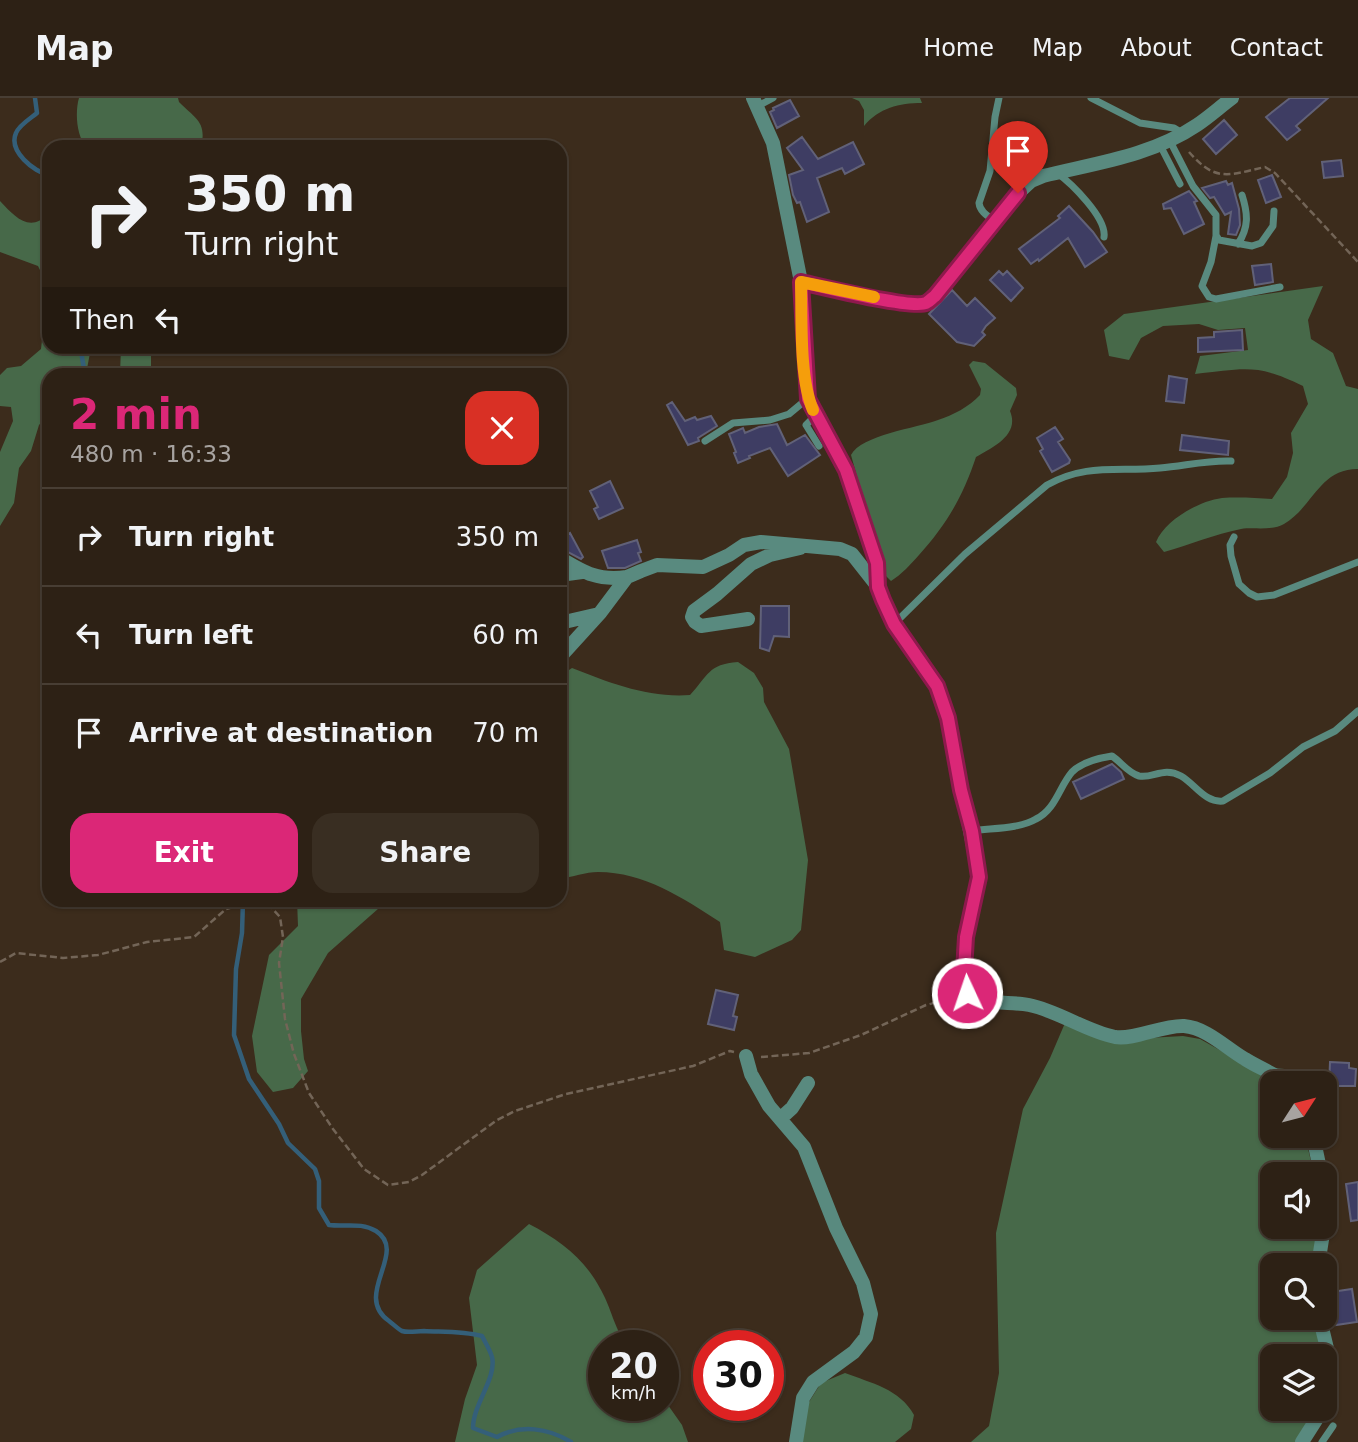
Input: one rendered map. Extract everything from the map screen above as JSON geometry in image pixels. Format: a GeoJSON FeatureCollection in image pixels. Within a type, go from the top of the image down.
{"type":"FeatureCollection","features":[{"type":"Feature","properties":{"kind":"street"},"geometry":{"type":"LineString","coordinates":[[801,282],[871,297],[915,304],[926,303],[935,296],[1025,186],[1043,176],[1121,159],[1171,139],[1197,125],[1232,98]]}},
{"type":"Feature","properties":{"kind":"street"},"geometry":{"type":"LineString","coordinates":[[756,102],[778,162],[801,282],[808,399],[846,470],[877,563],[878,587]]}},
{"type":"Feature","properties":{"kind":"street"},"geometry":{"type":"LineString","coordinates":[[567,562],[582,572],[607,580],[627,577],[657,565],[703,567],[744,545],[761,542],[840,549],[852,554],[878,587],[894,624],[923,664],[940,695],[948,718],[979,877],[966,937],[964,971],[967,993],[987,1002],[1008,1002],[1039,1008],[1078,1025],[1121,1038],[1184,1026],[1202,1031],[1247,1061],[1270,1071]]}},
{"type":"Feature","properties":{"kind":"street"},"geometry":{"type":"LineString","coordinates":[[748,619],[701,626],[692,617],[694,611],[751,564],[804,546]]}},
{"type":"Feature","properties":{"kind":"street"},"geometry":{"type":"LineString","coordinates":[[567,574],[582,572]]}},
{"type":"Feature","properties":{"kind":"street"},"geometry":{"type":"LineString","coordinates":[[567,649],[600,613],[627,577]]}},
{"type":"Feature","properties":{"kind":"street"},"geometry":{"type":"LineString","coordinates":[[567,622],[600,613]]}},
{"type":"Feature","properties":{"kind":"street"},"geometry":{"type":"LineString","coordinates":[[746,1056],[751,1074],[769,1105],[804,1147],[836,1228],[863,1283],[871,1314],[866,1337],[854,1352],[813,1382],[803,1398],[796,1442]]}},
{"type":"Feature","properties":{"kind":"street"},"geometry":{"type":"LineString","coordinates":[[781,1118],[792,1108],[808,1083]]}},
{"type":"Feature","properties":{"kind":"street"},"geometry":{"type":"LineString","coordinates":[[1302,1442],[1315,1421]]}},
{"type":"Feature","properties":{"kind":"lane"},"geometry":{"type":"LineString","coordinates":[[756,102],[773,98]]}},
{"type":"Feature","properties":{"kind":"lane"},"geometry":{"type":"LineString","coordinates":[[995,222],[985,215],[979,203],[990,171],[999,98]]}},
{"type":"Feature","properties":{"kind":"lane"},"geometry":{"type":"LineString","coordinates":[[1091,98],[1140,123],[1174,128],[1171,139],[1180,184]]}},
{"type":"Feature","properties":{"kind":"lane"},"geometry":{"type":"LineString","coordinates":[[1171,139],[1193,186],[1216,215],[1216,235],[1211,262],[1202,286],[1209,298],[1280,287]]}},
{"type":"Feature","properties":{"kind":"lane"},"geometry":{"type":"LineString","coordinates":[[1056,172],[1067,180],[1101,222],[1105,231],[1104,237]]}},
{"type":"Feature","properties":{"kind":"lane"},"geometry":{"type":"LineString","coordinates":[[1238,244],[1248,222],[1242,195]]}},
{"type":"Feature","properties":{"kind":"lane"},"geometry":{"type":"LineString","coordinates":[[1216,235],[1219,240],[1238,244],[1252,246],[1261,243],[1273,226],[1274,211]]}},
{"type":"Feature","properties":{"kind":"lane"},"geometry":{"type":"LineString","coordinates":[[705,441],[733,423],[789,414],[808,399]]}},
{"type":"Feature","properties":{"kind":"lane"},"geometry":{"type":"LineString","coordinates":[[815,416],[806,425],[819,446]]}},
{"type":"Feature","properties":{"kind":"lane"},"geometry":{"type":"LineString","coordinates":[[894,624],[965,554],[1046,485],[1061,477],[1105,468],[1162,468],[1216,460],[1231,461]]}},
{"type":"Feature","properties":{"kind":"lane"},"geometry":{"type":"LineString","coordinates":[[1234,537],[1230,545],[1231,556],[1239,584],[1257,597],[1274,596],[1358,562]]}},
{"type":"Feature","properties":{"kind":"lane"},"geometry":{"type":"LineString","coordinates":[[972,831],[1023,824],[1037,819],[1052,805],[1072,772],[1086,763],[1112,757],[1127,770],[1141,776],[1167,771],[1182,776],[1208,798],[1216,802],[1223,801],[1270,773],[1303,747],[1335,731],[1358,711]]}},
{"type":"Feature","properties":{"kind":"lane"},"geometry":{"type":"LineString","coordinates":[[1322,1442],[1332,1426]]}},
{"type":"Feature","properties":{"kind":"path"},"geometry":{"type":"LineString","coordinates":[[1171,139],[1212,173],[1226,174],[1265,167],[1275,173],[1358,262]]}},
{"type":"Feature","properties":{"kind":"path"},"geometry":{"type":"LineString","coordinates":[[0,962],[16,953],[63,958],[98,955],[147,942],[194,937],[226,909],[233,907]]}},
{"type":"Feature","properties":{"kind":"path"},"geometry":{"type":"LineString","coordinates":[[271,907],[280,917],[283,937],[278,962],[285,1019],[294,1054],[309,1093],[364,1169],[388,1185],[409,1182],[497,1120],[566,1094],[693,1066],[730,1051],[746,1056],[809,1053],[861,1035],[926,1005],[967,993]]}},
{"type":"Feature","properties":{"kind":"green space"},"geometry":{"type":"Polygon","coordinates":[[[79,98],[178,98],[199,121],[202,140],[82,140],[77,124],[79,98]]]}},
{"type":"Feature","properties":{"kind":"green space"},"geometry":{"type":"Polygon","coordinates":[[[852,98],[920,98],[922,103],[890,108],[876,115],[864,126],[864,110],[859,101],[852,98]]]}},
{"type":"Feature","properties":{"kind":"green space"},"geometry":{"type":"Polygon","coordinates":[[[0,201],[23,221],[42,220],[42,275],[38,266],[0,252],[0,201]]]}},
{"type":"Feature","properties":{"kind":"green space"},"geometry":{"type":"Polygon","coordinates":[[[1323,286],[1308,320],[1311,339],[1333,353],[1346,386],[1358,389],[1358,469],[1334,475],[1303,508],[1280,526],[1231,531],[1164,552],[1156,542],[1160,534],[1175,519],[1193,507],[1222,498],[1272,499],[1287,477],[1293,453],[1291,433],[1308,404],[1303,386],[1274,374],[1239,370],[1195,374],[1200,356],[1248,350],[1245,328],[1218,330],[1199,324],[1163,326],[1141,338],[1129,360],[1109,356],[1104,330],[1124,314],[1323,286]]]}},
{"type":"Feature","properties":{"kind":"green space"},"geometry":{"type":"Polygon","coordinates":[[[42,340],[42,354],[90,354],[87,368],[42,368],[42,422],[31,451],[19,468],[14,503],[0,526],[0,452],[13,421],[11,407],[0,406],[0,375],[7,368],[21,366],[41,349],[42,340]]]}},
{"type":"Feature","properties":{"kind":"green space"},"geometry":{"type":"Polygon","coordinates":[[[121,354],[151,354],[151,368],[120,368],[121,354]]]}},
{"type":"Feature","properties":{"kind":"green space"},"geometry":{"type":"Polygon","coordinates":[[[973,361],[985,363],[1016,388],[1017,395],[1010,411],[1011,427],[1003,439],[976,457],[960,497],[946,521],[916,559],[891,581],[884,574],[851,455],[857,448],[877,437],[944,418],[971,403],[980,395],[981,389],[969,365],[973,361]]]}},
{"type":"Feature","properties":{"kind":"green space"},"geometry":{"type":"Polygon","coordinates":[[[738,662],[754,673],[763,688],[764,702],[789,749],[808,860],[801,930],[792,940],[755,957],[724,950],[720,922],[647,881],[598,872],[567,878],[567,671],[572,668],[644,692],[690,695],[714,668],[738,662]]]}},
{"type":"Feature","properties":{"kind":"green space"},"geometry":{"type":"Polygon","coordinates":[[[297,907],[380,907],[328,953],[301,999],[301,1031],[308,1071],[293,1088],[273,1092],[257,1072],[252,1036],[269,955],[298,926],[297,907]]]}},
{"type":"Feature","properties":{"kind":"green space"},"geometry":{"type":"Polygon","coordinates":[[[1065,1023],[1148,1038],[1183,1036],[1200,1039],[1260,1073],[1260,1148],[1308,1148],[1311,1162],[1260,1162],[1260,1239],[1316,1239],[1315,1253],[1260,1253],[1260,1330],[1318,1330],[1320,1344],[1260,1344],[1260,1421],[1310,1421],[1299,1442],[971,1442],[989,1426],[999,1373],[996,1233],[1023,1109],[1065,1023]]]}},
{"type":"Feature","properties":{"kind":"green space"},"geometry":{"type":"Polygon","coordinates":[[[529,1224],[561,1244],[595,1279],[619,1330],[588,1330],[588,1421],[679,1421],[688,1442],[455,1442],[465,1399],[477,1365],[469,1298],[477,1270],[529,1224]]]}},
{"type":"Feature","properties":{"kind":"green space"},"geometry":{"type":"Polygon","coordinates":[[[845,1373],[884,1388],[901,1399],[914,1415],[911,1429],[895,1442],[795,1442],[799,1418],[821,1383],[845,1373]]]}},
{"type":"Feature","properties":{"kind":"building"},"geometry":{"type":"Polygon","coordinates":[[[1290,98],[1328,98],[1296,126],[1300,130],[1287,140],[1266,117],[1290,98]]]}},
{"type":"Feature","properties":{"kind":"building"},"geometry":{"type":"Polygon","coordinates":[[[790,100],[799,116],[777,128],[770,112],[790,100]]]}},
{"type":"Feature","properties":{"kind":"building"},"geometry":{"type":"Polygon","coordinates":[[[1224,120],[1237,135],[1216,154],[1203,139],[1224,120]]]}},
{"type":"Feature","properties":{"kind":"building"},"geometry":{"type":"Polygon","coordinates":[[[802,137],[818,159],[853,142],[864,164],[845,174],[842,168],[817,178],[829,212],[807,222],[800,202],[797,203],[793,195],[789,175],[803,170],[787,148],[802,137]]]}},
{"type":"Feature","properties":{"kind":"building"},"geometry":{"type":"Polygon","coordinates":[[[1341,160],[1343,176],[1324,178],[1322,162],[1341,160]]]}},
{"type":"Feature","properties":{"kind":"building"},"geometry":{"type":"Polygon","coordinates":[[[1272,175],[1281,197],[1266,203],[1258,180],[1272,175]]]}},
{"type":"Feature","properties":{"kind":"building"},"geometry":{"type":"Polygon","coordinates":[[[1226,181],[1228,185],[1232,183],[1239,209],[1240,225],[1236,235],[1228,234],[1231,212],[1225,215],[1214,197],[1210,198],[1202,188],[1226,181]]]}},
{"type":"Feature","properties":{"kind":"building"},"geometry":{"type":"Polygon","coordinates":[[[1189,191],[1197,201],[1194,202],[1204,224],[1184,234],[1171,208],[1164,209],[1163,204],[1189,191]]]}},
{"type":"Feature","properties":{"kind":"building"},"geometry":{"type":"Polygon","coordinates":[[[1069,206],[1107,252],[1085,267],[1068,238],[1039,261],[1038,259],[1031,264],[1019,249],[1060,218],[1058,216],[1069,206]]]}},
{"type":"Feature","properties":{"kind":"building"},"geometry":{"type":"Polygon","coordinates":[[[1271,264],[1273,282],[1255,285],[1252,266],[1271,264]]]}},
{"type":"Feature","properties":{"kind":"building"},"geometry":{"type":"Polygon","coordinates":[[[999,271],[1003,275],[1007,271],[1023,288],[1011,301],[990,280],[999,271]]]}},
{"type":"Feature","properties":{"kind":"building"},"geometry":{"type":"Polygon","coordinates":[[[952,290],[967,306],[975,298],[995,318],[986,326],[982,332],[985,335],[974,346],[957,342],[929,314],[952,290]]]}},
{"type":"Feature","properties":{"kind":"building"},"geometry":{"type":"Polygon","coordinates":[[[1242,330],[1243,350],[1198,352],[1198,338],[1214,337],[1214,332],[1242,330]]]}},
{"type":"Feature","properties":{"kind":"building"},"geometry":{"type":"Polygon","coordinates":[[[1169,376],[1187,379],[1184,403],[1166,401],[1169,376]]]}},
{"type":"Feature","properties":{"kind":"building"},"geometry":{"type":"Polygon","coordinates":[[[672,402],[685,421],[711,416],[717,426],[698,438],[699,441],[688,445],[667,405],[672,402]]]}},
{"type":"Feature","properties":{"kind":"building"},"geometry":{"type":"Polygon","coordinates":[[[777,424],[787,445],[805,435],[820,455],[788,476],[770,448],[738,463],[729,434],[743,428],[745,433],[777,424]]]}},
{"type":"Feature","properties":{"kind":"building"},"geometry":{"type":"Polygon","coordinates":[[[1055,427],[1063,439],[1058,442],[1070,460],[1052,472],[1040,451],[1043,449],[1037,438],[1055,427]]]}},
{"type":"Feature","properties":{"kind":"building"},"geometry":{"type":"Polygon","coordinates":[[[1182,435],[1229,441],[1228,455],[1180,450],[1182,435]]]}},
{"type":"Feature","properties":{"kind":"building"},"geometry":{"type":"Polygon","coordinates":[[[610,481],[623,508],[599,519],[594,509],[598,507],[590,491],[610,481]]]}},
{"type":"Feature","properties":{"kind":"building"},"geometry":{"type":"Polygon","coordinates":[[[570,533],[583,557],[581,559],[567,552],[567,535],[570,533]]]}},
{"type":"Feature","properties":{"kind":"building"},"geometry":{"type":"Polygon","coordinates":[[[637,540],[641,561],[625,568],[608,568],[602,551],[637,540]]]}},
{"type":"Feature","properties":{"kind":"building"},"geometry":{"type":"Polygon","coordinates":[[[761,606],[789,606],[789,637],[774,636],[769,651],[760,648],[761,606]]]}},
{"type":"Feature","properties":{"kind":"building"},"geometry":{"type":"Polygon","coordinates":[[[1112,764],[1124,779],[1081,799],[1073,782],[1112,764]]]}},
{"type":"Feature","properties":{"kind":"building"},"geometry":{"type":"Polygon","coordinates":[[[716,990],[738,995],[733,1016],[737,1017],[734,1030],[708,1024],[716,990]]]}},
{"type":"Feature","properties":{"kind":"building"},"geometry":{"type":"Polygon","coordinates":[[[1330,1062],[1349,1063],[1349,1068],[1356,1069],[1355,1086],[1337,1086],[1337,1071],[1330,1071],[1330,1062]]]}},
{"type":"Feature","properties":{"kind":"building"},"geometry":{"type":"Polygon","coordinates":[[[1358,1182],[1358,1220],[1351,1221],[1346,1184],[1358,1182]]]}},
{"type":"Feature","properties":{"kind":"building"},"geometry":{"type":"Polygon","coordinates":[[[1352,1289],[1357,1322],[1337,1325],[1337,1291],[1352,1289]]]}},
{"type":"Feature","properties":{"kind":"waterway"},"geometry":{"type":"LineString","coordinates":[[35,98],[37,113],[22,124],[15,140],[24,160],[42,173]]}},
{"type":"Feature","properties":{"kind":"waterway"},"geometry":{"type":"LineString","coordinates":[[81,354],[84,368]]}},
{"type":"Feature","properties":{"kind":"waterway"},"geometry":{"type":"LineString","coordinates":[[243,907],[236,969],[234,1035],[249,1079],[279,1124],[288,1143],[315,1169],[319,1181],[319,1208],[329,1225],[365,1227],[376,1231],[385,1240],[385,1262],[377,1287],[379,1311],[402,1331],[453,1332],[482,1336],[493,1365],[473,1428],[497,1437],[515,1430],[534,1429],[553,1433],[571,1442]]}},
{"type":"Feature","properties":{"kind":"slow traffic"},"geometry":{"type":"LineString","coordinates":[[813,410],[805,379],[801,282],[874,297]]}},
{"type":"Feature","properties":{"kind":"route"},"geometry":{"type":"LineString","coordinates":[[967,993],[964,971],[966,937],[979,877],[948,718],[937,686],[894,624],[883,600],[878,587],[877,563],[866,524],[846,470],[808,399],[801,282],[871,297],[915,304],[926,303],[935,296],[1018,193]]}}]}
